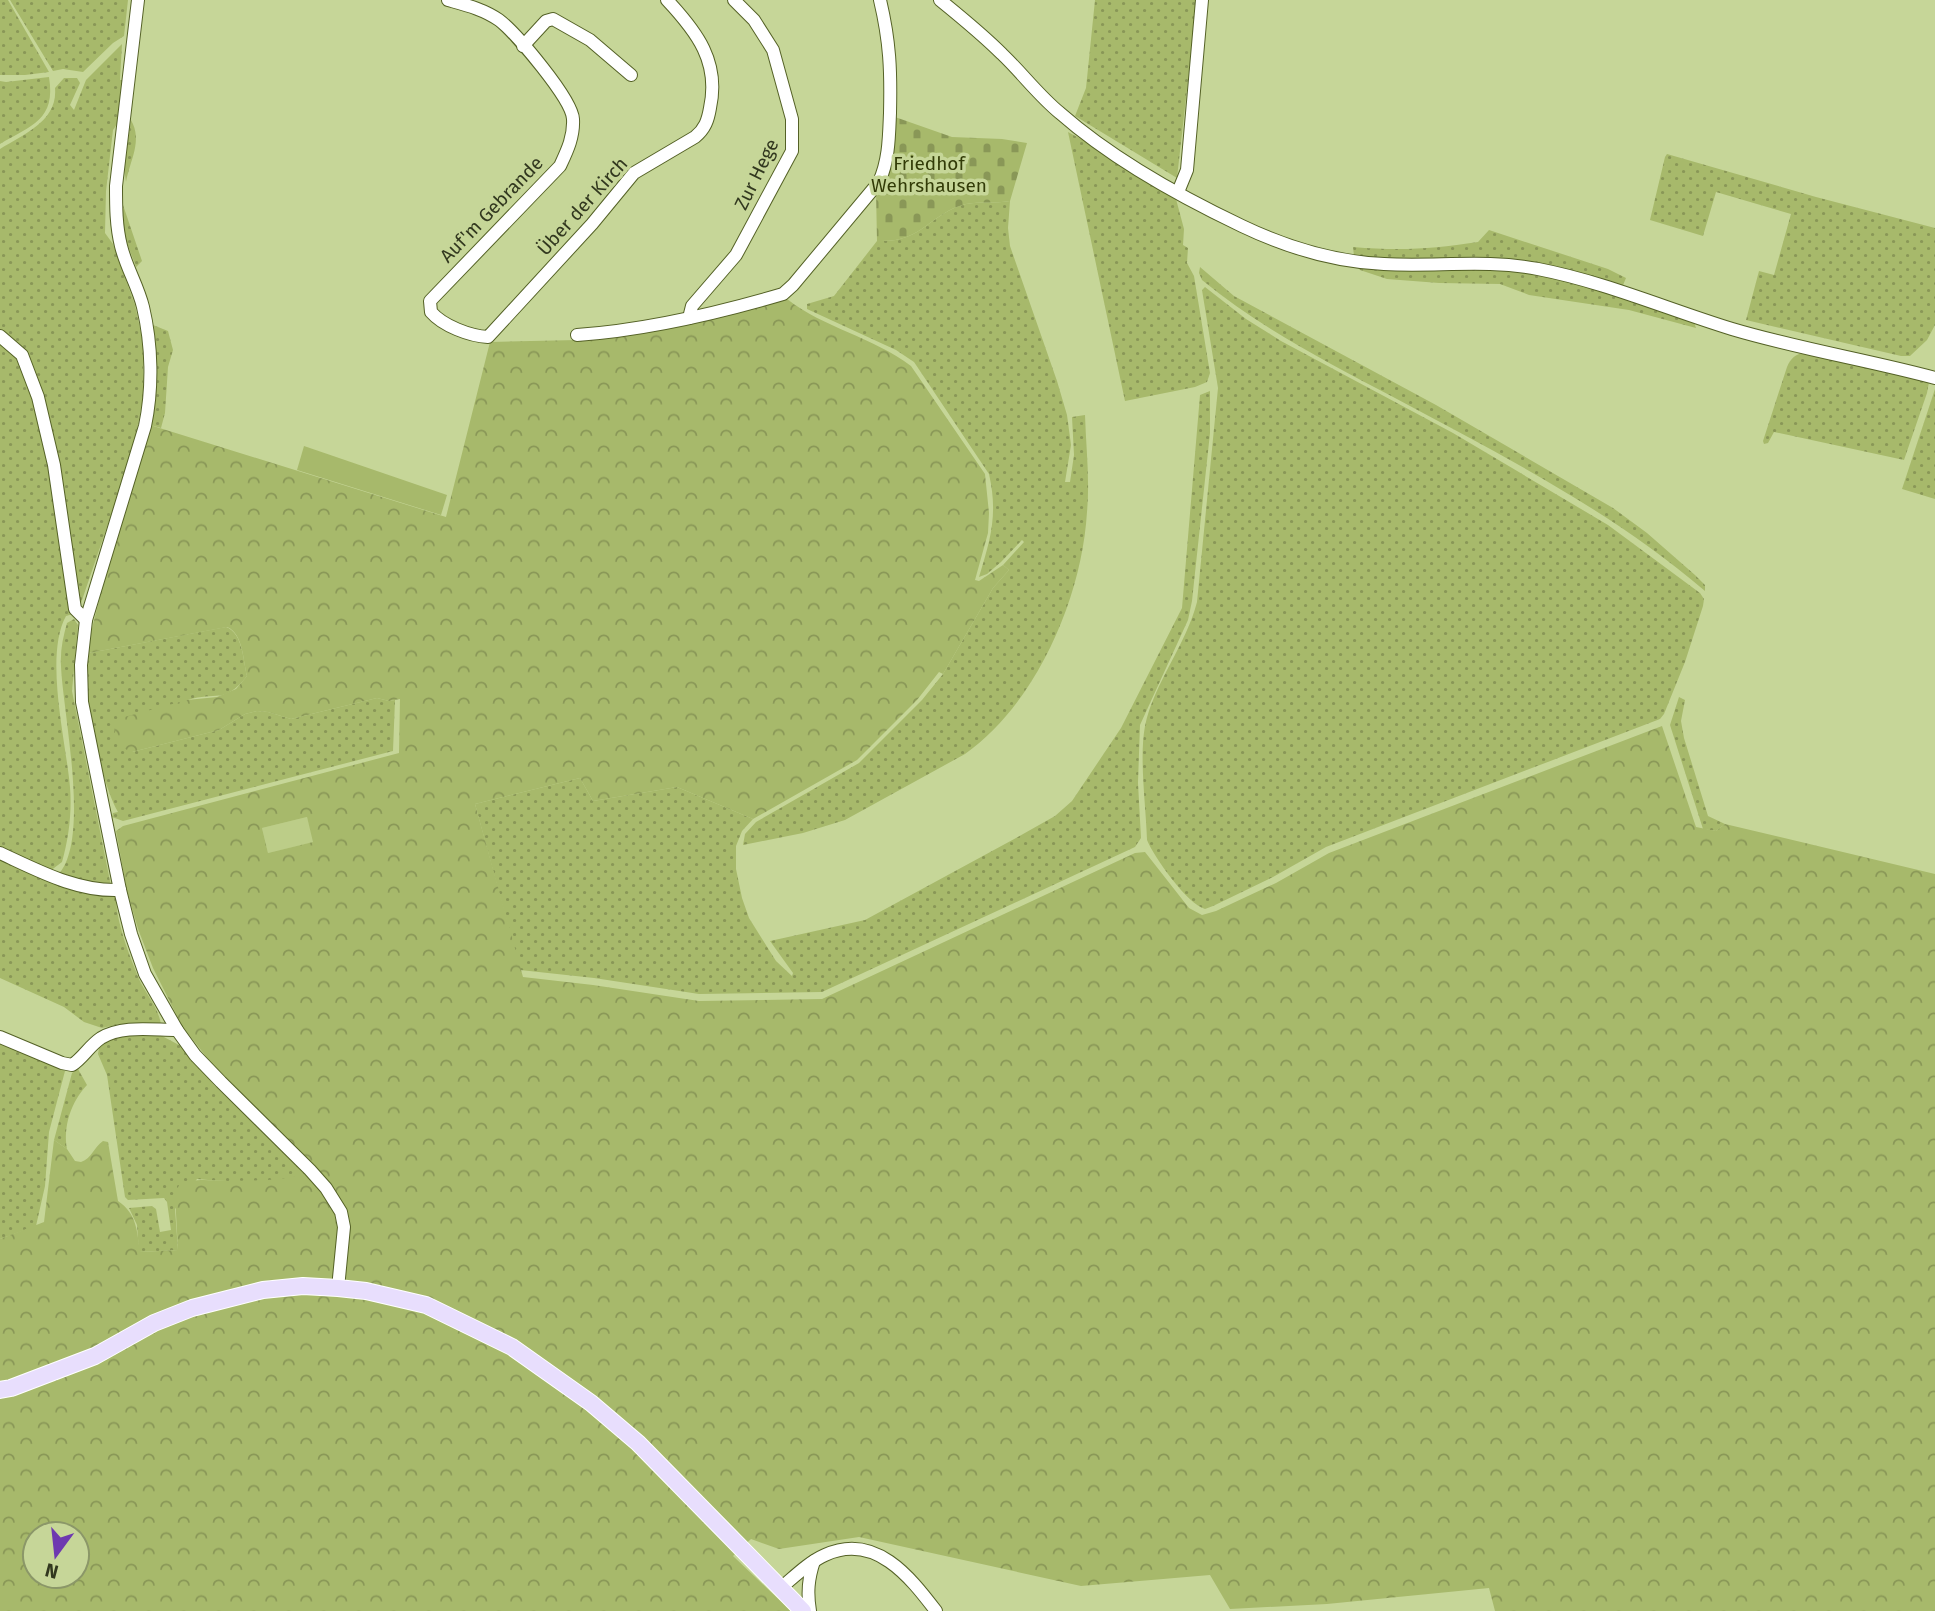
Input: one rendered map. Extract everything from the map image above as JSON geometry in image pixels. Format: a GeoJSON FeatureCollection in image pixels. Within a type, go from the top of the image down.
{"type":"FeatureCollection","features":[{"type":"Feature","properties":{"kind":"main road"},"geometry":{"type":"LineString","coordinates":[[0,1390],[12,1388],[95,1356],[154,1323],[192,1308],[263,1290],[303,1286],[338,1287],[426,1305],[522,1354],[591,1403],[638,1443],[803,1611]]}},
{"type":"Feature","properties":{"kind":"street"},"geometry":{"type":"LineString","coordinates":[[138,0],[116,186],[116,214],[121,246],[146,324],[150,395],[145,426],[86,620],[81,665],[82,702],[120,890],[145,974],[177,1030],[195,1055],[310,1170],[333,1199],[344,1222],[338,1287]]}},
{"type":"Feature","properties":{"kind":"street","name":"Auf'm Gebrande"},"geometry":{"type":"LineString","coordinates":[[448,0],[481,10],[509,28],[553,81],[573,116],[572,139],[560,166],[430,301],[431,312],[441,321],[479,337],[488,337]]}},
{"type":"Feature","properties":{"kind":"street","name":"Über der Kirch"},"geometry":{"type":"LineString","coordinates":[[488,337],[592,224],[634,173],[695,137],[704,128],[712,101],[712,67],[702,46],[667,0]]}},
{"type":"Feature","properties":{"kind":"street","name":"Zur Hege"},"geometry":{"type":"LineString","coordinates":[[690,318],[692,306],[736,255],[792,151],[792,119],[774,50],[754,20],[734,0]]}},
{"type":"Feature","properties":{"kind":"street"},"geometry":{"type":"LineString","coordinates":[[577,335],[626,332],[690,318],[783,294],[793,285],[879,182],[889,149],[892,90],[889,37],[880,0]]}},
{"type":"Feature","properties":{"kind":"street"},"geometry":{"type":"LineString","coordinates":[[940,0],[1002,54],[1063,116],[1118,156],[1178,192],[1260,234],[1327,256],[1382,264],[1498,264],[1537,269],[1581,279],[1778,342],[1935,378]]}},
{"type":"Feature","properties":{"kind":"street"},"geometry":{"type":"LineString","coordinates":[[1178,192],[1187,170],[1202,0]]}},
{"type":"Feature","properties":{"kind":"street"},"geometry":{"type":"LineString","coordinates":[[523,47],[546,21],[558,20],[590,40],[631,75]]}},
{"type":"Feature","properties":{"kind":"street"},"geometry":{"type":"LineString","coordinates":[[0,336],[22,355],[38,397],[54,466],[75,608],[86,620]]}},
{"type":"Feature","properties":{"kind":"street"},"geometry":{"type":"LineString","coordinates":[[0,853],[65,881],[98,889],[120,890]]}},
{"type":"Feature","properties":{"kind":"street"},"geometry":{"type":"LineString","coordinates":[[0,1037],[72,1065],[91,1045],[116,1030],[177,1030]]}},
{"type":"Feature","properties":{"kind":"street"},"geometry":{"type":"LineString","coordinates":[[782,1587],[814,1561],[838,1551],[872,1552],[902,1570],[936,1611]]}},
{"type":"Feature","properties":{"kind":"street"},"geometry":{"type":"LineString","coordinates":[[810,1611],[809,1576],[814,1561]]}},
{"type":"Feature","properties":{"kind":"shaded area"},"geometry":{"type":"Polygon","coordinates":[[[307,817],[314,842],[268,853],[262,828],[307,817]]]}},
{"type":"Feature","properties":{"kind":"green space"},"geometry":{"type":"Polygon","coordinates":[[[0,0],[8,0],[49,72],[0,75],[0,0]]]}},
{"type":"Feature","properties":{"kind":"green space"},"geometry":{"type":"Polygon","coordinates":[[[10,0],[128,0],[124,36],[83,72],[63,69],[53,71],[10,0]]]}},
{"type":"Feature","properties":{"kind":"green space"},"geometry":{"type":"Polygon","coordinates":[[[1095,0],[1197,0],[1177,178],[1075,116],[1086,88],[1095,0]]]}},
{"type":"Feature","properties":{"kind":"green space"},"geometry":{"type":"Polygon","coordinates":[[[122,44],[122,99],[119,119],[113,130],[106,191],[105,233],[113,244],[135,305],[143,342],[143,399],[134,444],[81,603],[73,614],[66,616],[60,633],[57,653],[58,699],[70,787],[70,815],[62,862],[50,871],[0,850],[0,149],[29,132],[45,118],[51,109],[55,88],[64,78],[77,78],[80,83],[70,105],[74,110],[86,80],[122,44]],[[7,336],[2,340],[17,355],[37,400],[50,453],[61,527],[65,528],[43,396],[29,361],[7,336]]]}},
{"type":"Feature","properties":{"kind":"green space"},"geometry":{"type":"Polygon","coordinates":[[[49,77],[49,103],[45,112],[31,126],[0,144],[0,81],[49,77]]]}},
{"type":"Feature","properties":{"kind":"green space","name":"Friedhof Wehrshausen"},"geometry":{"type":"Polygon","coordinates":[[[895,117],[952,137],[1027,143],[1010,201],[966,204],[943,214],[915,233],[892,240],[877,241],[876,191],[895,117]]]}},
{"type":"Feature","properties":{"kind":"green space"},"geometry":{"type":"Polygon","coordinates":[[[131,120],[136,143],[126,182],[124,168],[131,120]]]}},
{"type":"Feature","properties":{"kind":"green space"},"geometry":{"type":"Polygon","coordinates":[[[1068,132],[1100,149],[1176,199],[1184,229],[1183,245],[1188,248],[1187,263],[1194,276],[1210,373],[1207,382],[1195,387],[1125,401],[1068,132]]]}},
{"type":"Feature","properties":{"kind":"green space"},"geometry":{"type":"Polygon","coordinates":[[[1667,154],[1935,228],[1935,325],[1927,340],[1910,356],[1901,356],[1746,320],[1759,271],[1774,275],[1791,214],[1716,192],[1703,236],[1650,220],[1667,154]]]}},
{"type":"Feature","properties":{"kind":"green space"},"geometry":{"type":"Polygon","coordinates":[[[1010,201],[1010,246],[1067,415],[1071,445],[1065,482],[1070,482],[1074,455],[1072,417],[1085,415],[1088,476],[1083,545],[1076,578],[1051,646],[1014,707],[991,732],[965,754],[845,820],[803,833],[743,845],[745,834],[756,822],[859,763],[922,700],[943,674],[993,588],[1009,570],[1003,565],[1024,542],[1022,540],[1001,562],[979,577],[992,526],[993,501],[989,474],[914,362],[896,350],[807,309],[807,304],[834,296],[877,241],[892,240],[915,233],[943,214],[966,204],[1010,201]]]}},
{"type":"Feature","properties":{"kind":"green space"},"geometry":{"type":"Polygon","coordinates":[[[123,205],[142,261],[136,267],[123,229],[123,205]]]}},
{"type":"Feature","properties":{"kind":"green space"},"geometry":{"type":"Polygon","coordinates":[[[1489,230],[1608,269],[1626,278],[1619,295],[1694,322],[1696,328],[1629,310],[1529,295],[1500,284],[1387,279],[1360,270],[1355,265],[1353,247],[1431,248],[1478,242],[1489,230]]]}},
{"type":"Feature","properties":{"kind":"green space"},"geometry":{"type":"Polygon","coordinates":[[[1200,267],[1234,296],[1436,405],[1613,508],[1647,533],[1695,575],[1705,585],[1705,591],[1670,562],[1556,486],[1320,358],[1248,314],[1202,280],[1200,267]]]}},
{"type":"Feature","properties":{"kind":"green space"},"geometry":{"type":"Polygon","coordinates":[[[1205,287],[1246,319],[1281,341],[1453,433],[1608,525],[1700,593],[1704,599],[1703,606],[1685,662],[1660,719],[1326,847],[1213,906],[1205,909],[1189,898],[1156,857],[1147,840],[1143,739],[1149,710],[1186,633],[1197,602],[1218,388],[1202,290],[1205,287]]]}},
{"type":"Feature","properties":{"kind":"green space"},"geometry":{"type":"Polygon","coordinates":[[[787,299],[817,318],[881,347],[911,366],[985,474],[988,533],[975,580],[979,581],[1003,565],[1009,570],[993,588],[943,674],[939,672],[917,700],[857,760],[753,819],[677,787],[593,801],[580,778],[475,804],[523,977],[699,1001],[822,999],[1135,853],[1145,852],[1189,908],[1202,915],[1276,883],[1329,853],[1662,726],[1696,827],[1716,831],[1725,824],[1935,874],[1935,1611],[1495,1611],[1489,1588],[1327,1604],[1230,1609],[1210,1575],[1081,1586],[859,1537],[779,1549],[751,1539],[733,1556],[791,1611],[0,1611],[0,1239],[44,1222],[54,1140],[67,1149],[75,1161],[81,1162],[103,1141],[108,1142],[118,1201],[133,1217],[140,1252],[178,1250],[175,1195],[179,1185],[198,1180],[274,1179],[318,1171],[212,1064],[182,1026],[153,968],[138,929],[127,891],[116,831],[123,826],[399,753],[400,699],[389,701],[377,698],[291,719],[257,711],[245,714],[219,730],[132,752],[120,745],[114,730],[117,719],[187,700],[217,697],[236,689],[247,676],[239,641],[227,627],[89,653],[87,648],[150,425],[446,517],[490,342],[577,340],[787,299]],[[307,817],[262,828],[268,853],[313,842],[307,817]]]}},
{"type":"Feature","properties":{"kind":"green space"},"geometry":{"type":"Polygon","coordinates":[[[153,325],[168,331],[173,350],[168,367],[165,413],[161,428],[150,425],[154,377],[153,325]]]}},
{"type":"Feature","properties":{"kind":"green space"},"geometry":{"type":"Polygon","coordinates":[[[1805,353],[1929,382],[1904,460],[1774,432],[1768,443],[1764,444],[1787,367],[1794,357],[1805,353]]]}},
{"type":"Feature","properties":{"kind":"green space"},"geometry":{"type":"Polygon","coordinates":[[[1935,389],[1935,499],[1902,489],[1935,389]]]}},
{"type":"Feature","properties":{"kind":"green space"},"geometry":{"type":"Polygon","coordinates":[[[1210,391],[1210,433],[1192,601],[1188,620],[1140,725],[1138,783],[1141,838],[1135,847],[822,992],[699,994],[520,970],[475,804],[580,778],[593,801],[677,787],[753,819],[742,831],[736,846],[736,869],[742,898],[749,918],[776,961],[792,976],[793,973],[770,941],[865,920],[1055,816],[1072,801],[1121,728],[1182,608],[1200,395],[1210,391]]]}},
{"type":"Feature","properties":{"kind":"green space"},"geometry":{"type":"Polygon","coordinates":[[[304,446],[447,495],[441,515],[297,470],[304,446]]]}},
{"type":"Feature","properties":{"kind":"green space"},"geometry":{"type":"Polygon","coordinates":[[[74,619],[78,625],[72,691],[111,886],[108,887],[58,875],[68,858],[73,834],[73,775],[61,660],[67,623],[74,619]]]}},
{"type":"Feature","properties":{"kind":"green space"},"geometry":{"type":"Polygon","coordinates":[[[226,627],[232,630],[239,641],[247,676],[226,694],[183,703],[132,752],[219,730],[245,714],[257,711],[291,719],[377,698],[395,700],[393,751],[123,821],[112,817],[113,813],[118,812],[101,767],[88,709],[86,680],[89,653],[226,627]]]}},
{"type":"Feature","properties":{"kind":"green space"},"geometry":{"type":"Polygon","coordinates":[[[1679,697],[1685,700],[1681,721],[1684,738],[1708,816],[1725,824],[1716,831],[1703,829],[1670,725],[1679,697]]]}},
{"type":"Feature","properties":{"kind":"green space"},"geometry":{"type":"Polygon","coordinates":[[[0,856],[116,893],[120,925],[127,948],[161,1024],[120,1024],[102,1028],[84,1022],[64,1007],[0,978],[0,856]]]}},
{"type":"Feature","properties":{"kind":"green space"},"geometry":{"type":"Polygon","coordinates":[[[115,1036],[162,1036],[181,1046],[214,1085],[306,1175],[267,1181],[197,1179],[175,1209],[178,1250],[139,1252],[137,1225],[129,1208],[152,1206],[156,1209],[160,1232],[171,1230],[164,1198],[128,1200],[125,1197],[107,1075],[98,1054],[99,1048],[115,1036]]]}},
{"type":"Feature","properties":{"kind":"green space"},"geometry":{"type":"Polygon","coordinates":[[[0,1041],[65,1071],[49,1132],[45,1186],[36,1226],[0,1239],[0,1041]]]}},
{"type":"Feature","properties":{"kind":"green space"},"geometry":{"type":"Polygon","coordinates":[[[78,1069],[87,1085],[70,1115],[66,1132],[67,1149],[54,1140],[72,1073],[78,1069]]]}}]}
